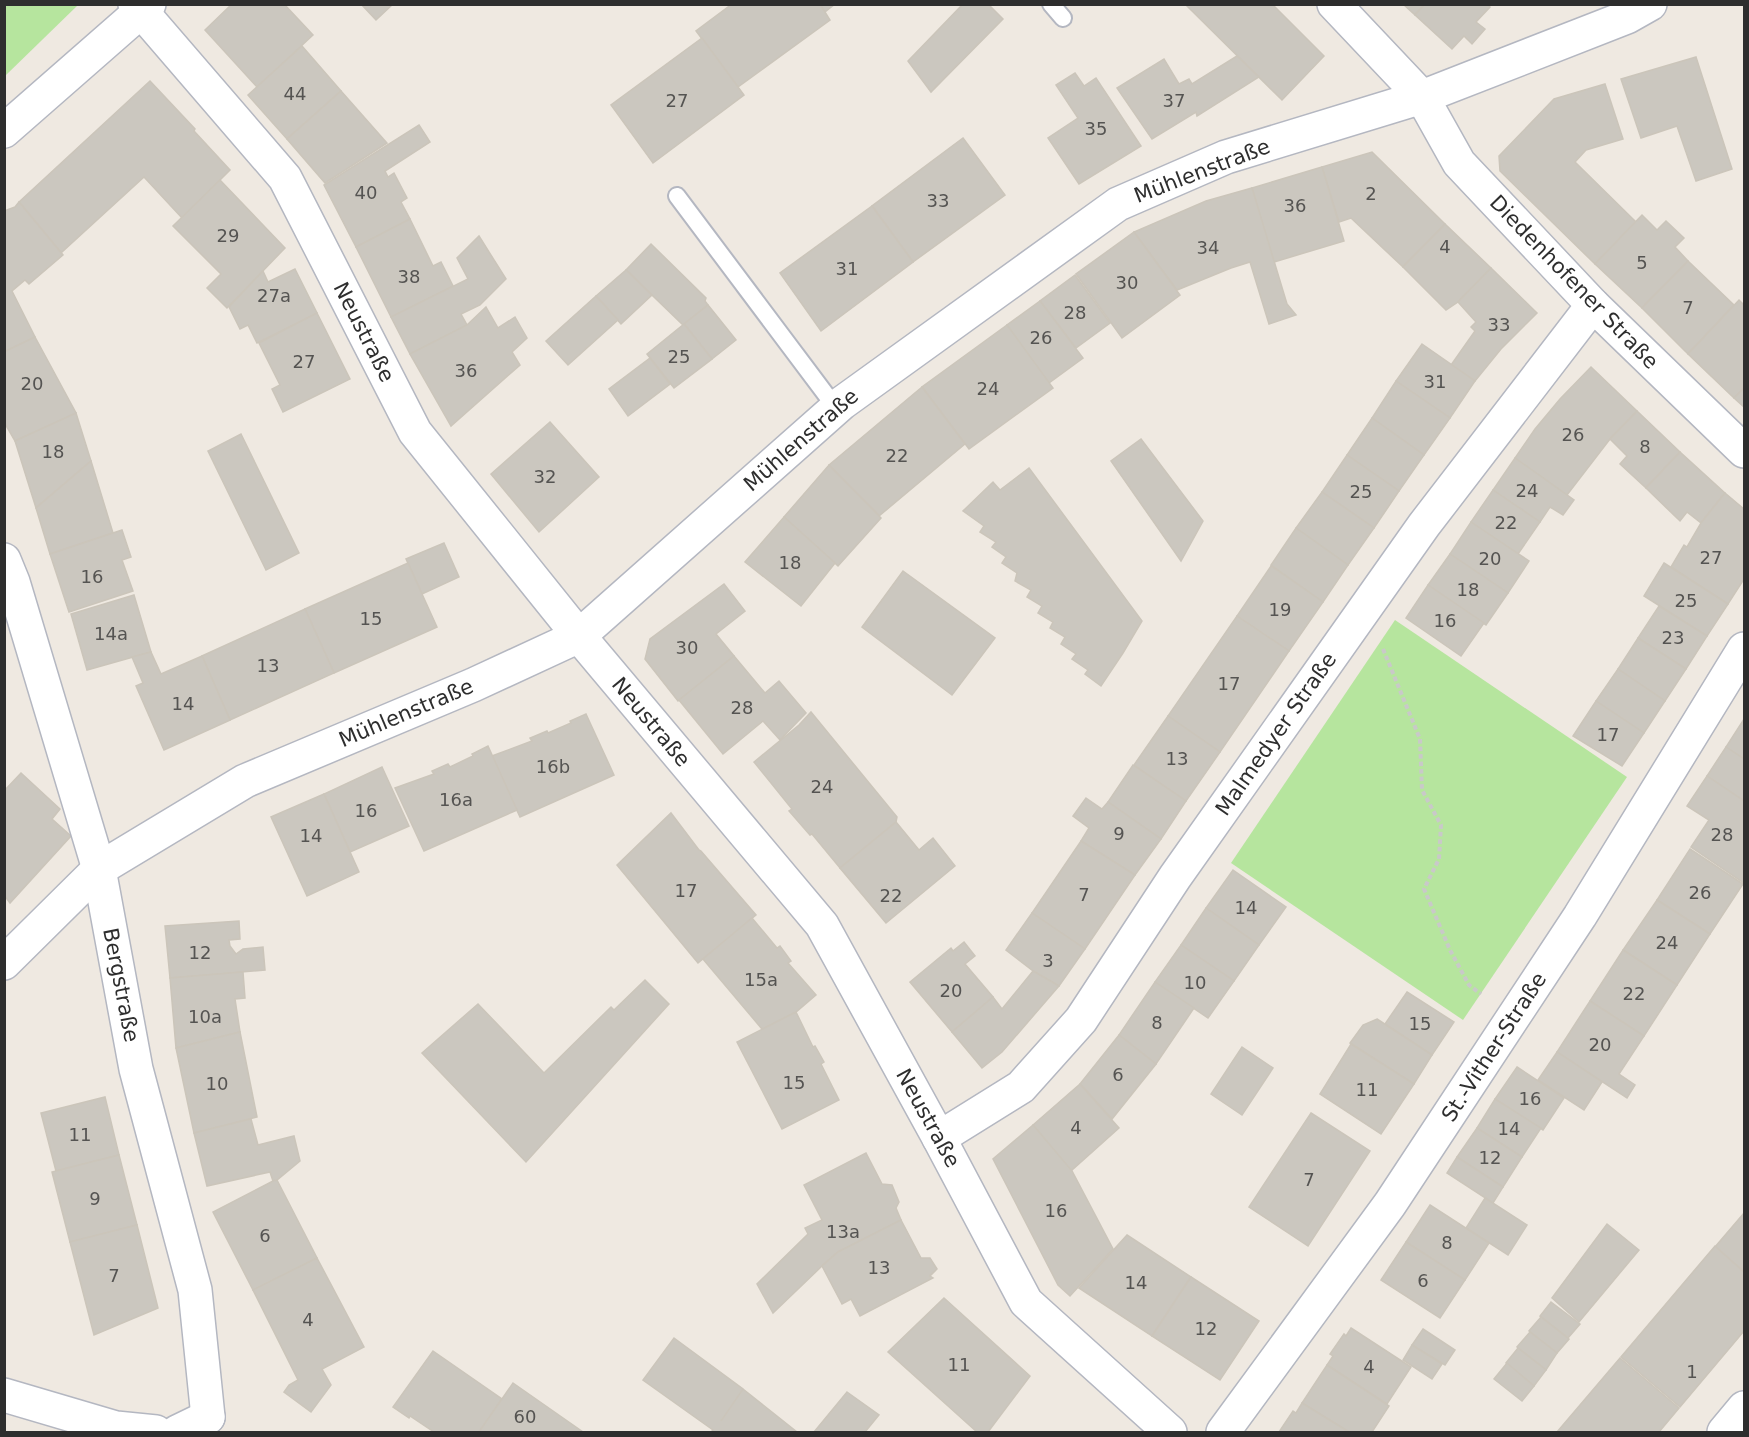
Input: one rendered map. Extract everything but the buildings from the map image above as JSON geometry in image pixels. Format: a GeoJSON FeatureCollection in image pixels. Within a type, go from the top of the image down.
{"type":"FeatureCollection","features":[{"type":"Feature","properties":{"kind":"street","name":"Diedenhofener Straße"},"geometry":{"type":"LineString","coordinates":[[1334,4],[1422,97],[1459,163],[1593,305],[1744,452]]}},
{"type":"Feature","properties":{"kind":"street","name":"Mühlenstraße"},"geometry":{"type":"LineString","coordinates":[[4,963],[99,869],[245,781],[473,685],[579,636],[836,408],[1118,204],[1226,157],[1422,97],[1627,17],[1650,4]]}},
{"type":"Feature","properties":{"kind":"street"},"geometry":{"type":"LineString","coordinates":[[4,131],[142,7]]}},
{"type":"Feature","properties":{"kind":"street","name":"Neustraße"},"geometry":{"type":"LineString","coordinates":[[142,7],[285,178],[415,432],[579,636],[822,925],[1026,1302],[1170,1432]]}},
{"type":"Feature","properties":{"kind":"street","name":"Malmedyer Straße"},"geometry":{"type":"LineString","coordinates":[[939,1138],[1021,1087],[1081,1020],[1175,877],[1424,525],[1593,305]]}},
{"type":"Feature","properties":{"kind":"street","name":"Bergstraße"},"geometry":{"type":"LineString","coordinates":[[4,560],[13,582],[99,869],[136,1069],[195,1290],[216,1425]]}},
{"type":"Feature","properties":{"kind":"street","name":"St.-Vither-Straße"},"geometry":{"type":"LineString","coordinates":[[1223,1432],[1390,1204],[1580,916],[1744,649]]}},
{"type":"Feature","properties":{"kind":"street"},"geometry":{"type":"LineString","coordinates":[[4,1395],[116,1428],[156,1432]]}},
{"type":"Feature","properties":{"kind":"street"},"geometry":{"type":"LineString","coordinates":[[1724,1432],[1744,1408]]}},
{"type":"Feature","properties":{"kind":"street"},"geometry":{"type":"LineString","coordinates":[[177,1432],[216,1425]]}},
{"type":"Feature","properties":{"kind":"lane"},"geometry":{"type":"LineString","coordinates":[[1051,4],[1063,18]]}},
{"type":"Feature","properties":{"kind":"lane"},"geometry":{"type":"LineString","coordinates":[[677,196],[836,408]]}},
{"type":"Feature","properties":{"kind":"path"},"geometry":{"type":"LineString","coordinates":[[1360,616],[1380,642],[1420,739],[1422,790],[1441,825],[1439,859],[1424,889],[1450,950],[1469,985],[1514,1017]]}},
{"type":"Feature","properties":{"kind":"green space"},"geometry":{"type":"Polygon","coordinates":[[[5,4],[78,4],[78,5],[5,76],[5,4]]]}},
{"type":"Feature","properties":{"kind":"green space"},"geometry":{"type":"Polygon","coordinates":[[[1395,620],[1627,777],[1463,1020],[1231,863],[1395,620]]]}}]}
